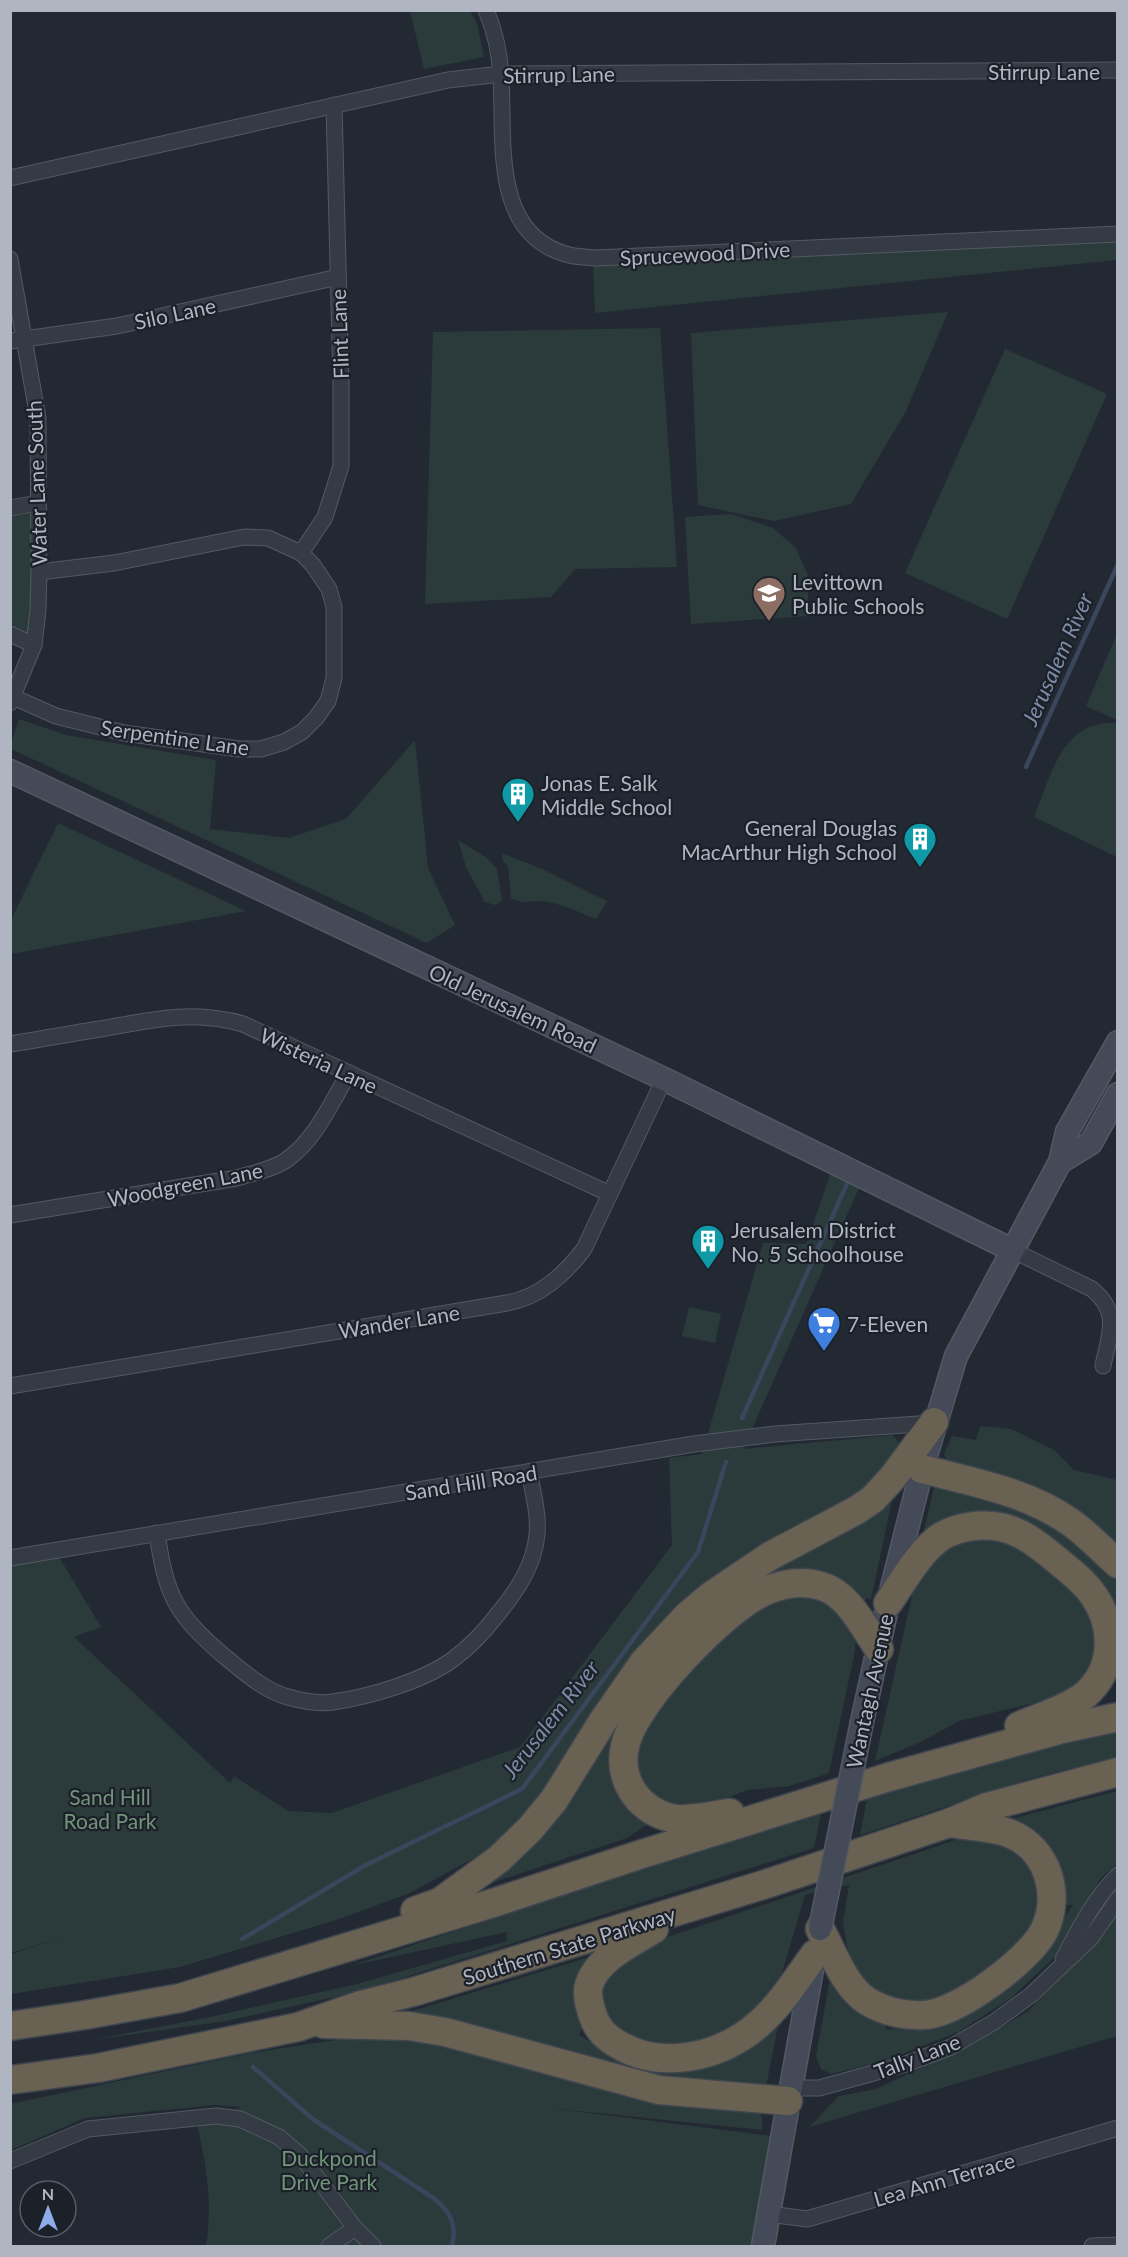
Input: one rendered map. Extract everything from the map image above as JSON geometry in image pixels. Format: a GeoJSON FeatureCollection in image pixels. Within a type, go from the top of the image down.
{"type":"FeatureCollection","features":[{"type":"Feature","properties":{"kind":"highway"},"geometry":{"type":"LineString","coordinates":[[180,1998],[247,1966],[356,1933],[440,1902],[499,1859],[530,1829],[554,1800],[603,1721],[644,1662],[687,1616],[712,1595],[760,1562],[857,1510],[873,1499],[893,1477],[934,1422]]}},
{"type":"Feature","properties":{"kind":"highway"},"geometry":{"type":"LineString","coordinates":[[922,1469],[995,1487],[1043,1506],[1073,1524],[1118,1564]]}},
{"type":"Feature","properties":{"kind":"highway"},"geometry":{"type":"LineString","coordinates":[[888,1603],[930,1545],[942,1536],[959,1529],[976,1526],[1000,1527],[1038,1544],[1083,1582],[1094,1594],[1104,1613],[1109,1630],[1109,1651],[1105,1667],[1099,1678],[1084,1695],[1067,1705],[986,1740],[889,1777]]}},
{"type":"Feature","properties":{"kind":"highway"},"geometry":{"type":"LineString","coordinates":[[812,1802],[673,1819],[651,1810],[634,1796],[625,1779],[622,1763],[631,1728],[645,1706],[687,1656],[737,1610],[761,1593],[783,1584],[823,1586],[843,1599],[879,1649]]}},
{"type":"Feature","properties":{"kind":"highway"},"geometry":{"type":"LineString","coordinates":[[10,2026],[180,1998],[493,1903],[889,1777],[1062,1729],[1118,1717]]}},
{"type":"Feature","properties":{"kind":"highway","name":"Southern State Parkway"},"geometry":{"type":"LineString","coordinates":[[10,2080],[98,2068],[307,2024],[361,2005],[413,1992],[766,1884],[1015,1799],[1118,1772]]}},
{"type":"Feature","properties":{"kind":"highway"},"geometry":{"type":"LineString","coordinates":[[766,1884],[655,1929],[612,1954],[589,1985],[588,2001],[596,2023],[607,2038],[633,2053],[656,2058],[683,2058],[715,2051],[742,2037],[770,2015],[817,1942],[852,1987],[866,2000],[895,2013],[925,2015],[947,2009],[965,2000],[1008,1971],[1029,1951],[1044,1931],[1052,1902],[1050,1877],[1041,1858],[1028,1844],[1011,1834],[949,1823]]}},
{"type":"Feature","properties":{"kind":"highway"},"geometry":{"type":"LineString","coordinates":[[307,2024],[410,2026],[446,2032],[659,2090],[789,2094]]}},
{"type":"Feature","properties":{"kind":"main road","name":"Old Jerusalem Road"},"geometry":{"type":"LineString","coordinates":[[10,771],[664,1079],[1012,1250]]}},
{"type":"Feature","properties":{"kind":"main road","name":"Wantagh Avenue"},"geometry":{"type":"LineString","coordinates":[[763,2247],[817,1942],[862,1722],[888,1603],[934,1422],[956,1356],[1060,1162],[1067,1132],[1118,1042]]}},
{"type":"Feature","properties":{"kind":"main road","name":"Wantagh Avenue"},"geometry":{"type":"LineString","coordinates":[[1060,1162],[1091,1143],[1118,1094]]}},
{"type":"Feature","properties":{"kind":"street","name":"Sprucewood Drive"},"geometry":{"type":"LineString","coordinates":[[486,10],[491,23],[501,74],[504,174],[508,193],[518,218],[531,233],[548,246],[568,255],[608,257],[1118,234]]}},
{"type":"Feature","properties":{"kind":"street","name":"Stirrup Lane"},"geometry":{"type":"LineString","coordinates":[[10,177],[448,80],[501,74],[1118,70]]}},
{"type":"Feature","properties":{"kind":"street","name":"Flint Lane"},"geometry":{"type":"LineString","coordinates":[[301,553],[326,517],[341,466],[334,105]]}},
{"type":"Feature","properties":{"kind":"street","name":"Water Lane South"},"geometry":{"type":"LineString","coordinates":[[10,260],[17,340],[38,418],[39,572],[34,645],[12,700]]}},
{"type":"Feature","properties":{"kind":"street","name":"Silo Lane"},"geometry":{"type":"LineString","coordinates":[[17,340],[117,326],[338,277]]}},
{"type":"Feature","properties":{"kind":"street"},"geometry":{"type":"LineString","coordinates":[[10,508],[38,502]]}},
{"type":"Feature","properties":{"kind":"street","name":"Serpentine Lane"},"geometry":{"type":"LineString","coordinates":[[12,700],[56,716],[124,733],[239,749],[261,749],[284,742],[302,732],[328,701],[334,678],[334,608],[329,589],[313,565],[301,553],[268,538],[244,537],[114,563],[39,572]]}},
{"type":"Feature","properties":{"kind":"street"},"geometry":{"type":"LineString","coordinates":[[10,634],[34,645]]}},
{"type":"Feature","properties":{"kind":"street","name":"Wisteria Lane"},"geometry":{"type":"LineString","coordinates":[[10,1044],[164,1018],[200,1016],[221,1018],[243,1024],[610,1194]]}},
{"type":"Feature","properties":{"kind":"street","name":"Woodgreen Lane"},"geometry":{"type":"LineString","coordinates":[[10,1215],[237,1178],[269,1169],[286,1160],[308,1140],[349,1073]]}},
{"type":"Feature","properties":{"kind":"street","name":"Wander Lane"},"geometry":{"type":"LineString","coordinates":[[10,1386],[513,1302],[549,1286],[569,1269],[584,1249],[664,1079]]}},
{"type":"Feature","properties":{"kind":"street"},"geometry":{"type":"LineString","coordinates":[[1012,1250],[1092,1289],[1110,1308],[1111,1324],[1103,1366]]}},
{"type":"Feature","properties":{"kind":"street","name":"Sand Hill Road"},"geometry":{"type":"LineString","coordinates":[[10,1558],[631,1454],[764,1436],[934,1422]]}},
{"type":"Feature","properties":{"kind":"street"},"geometry":{"type":"LineString","coordinates":[[157,1533],[162,1567],[175,1603],[185,1619],[204,1638],[254,1680],[272,1691],[313,1702],[332,1702],[362,1696],[424,1675],[452,1660],[480,1637],[513,1596],[534,1552],[537,1534],[529,1472]]}},
{"type":"Feature","properties":{"kind":"street","name":"Tally Lane"},"geometry":{"type":"LineString","coordinates":[[1058,1970],[1105,1887],[1118,1875]]}},
{"type":"Feature","properties":{"kind":"street","name":"Tally Lane"},"geometry":{"type":"LineString","coordinates":[[789,2094],[906,2064],[951,2047],[994,2022],[1031,1995],[1091,1938],[1118,1899]]}},
{"type":"Feature","properties":{"kind":"street"},"geometry":{"type":"LineString","coordinates":[[10,2161],[88,2129],[216,2116],[240,2119],[279,2137],[300,2155],[373,2247]]}},
{"type":"Feature","properties":{"kind":"street","name":"Lea Ann Terrace"},"geometry":{"type":"LineString","coordinates":[[769,2214],[807,2219],[1118,2128]]}},
{"type":"Feature","properties":{"kind":"street"},"geometry":{"type":"LineString","coordinates":[[329,2247],[356,2228]]}},
{"type":"Feature","properties":{"kind":"street"},"geometry":{"type":"LineString","coordinates":[[1092,2247],[1118,2245]]}},
{"type":"Feature","properties":{"kind":"green space"},"geometry":{"type":"Polygon","coordinates":[[[410,11],[470,11],[477,24],[484,57],[424,69],[410,11]]]}},
{"type":"Feature","properties":{"kind":"green space"},"geometry":{"type":"Polygon","coordinates":[[[1118,236],[1117,260],[595,313],[593,260],[1118,236]]]}},
{"type":"Feature","properties":{"kind":"green space"},"geometry":{"type":"Polygon","coordinates":[[[948,312],[906,411],[851,504],[774,521],[698,505],[691,333],[948,312]]]}},
{"type":"Feature","properties":{"kind":"green space"},"geometry":{"type":"Polygon","coordinates":[[[660,328],[677,567],[575,569],[551,597],[425,604],[433,332],[660,328]]]}},
{"type":"Feature","properties":{"kind":"green space"},"geometry":{"type":"Polygon","coordinates":[[[1005,349],[1107,394],[1007,619],[905,573],[1005,349]]]}},
{"type":"Feature","properties":{"kind":"green space"},"geometry":{"type":"Polygon","coordinates":[[[37,505],[33,642],[11,632],[11,510],[37,505]]]}},
{"type":"Feature","properties":{"kind":"green space"},"geometry":{"type":"Polygon","coordinates":[[[731,514],[773,528],[796,548],[808,576],[808,616],[691,624],[685,517],[731,514]]]}},
{"type":"Feature","properties":{"kind":"green space"},"geometry":{"type":"Polygon","coordinates":[[[1117,634],[1118,720],[1086,706],[1117,634]]]}},
{"type":"Feature","properties":{"kind":"green space"},"geometry":{"type":"Polygon","coordinates":[[[19,719],[66,735],[216,760],[210,829],[289,838],[346,819],[415,740],[428,868],[455,925],[427,943],[11,749],[19,719]]]}},
{"type":"Feature","properties":{"kind":"green space"},"geometry":{"type":"Polygon","coordinates":[[[1118,723],[1117,857],[1034,817],[1053,768],[1071,740],[1083,730],[1098,724],[1118,723]]]}},
{"type":"Feature","properties":{"kind":"green space"},"geometry":{"type":"Polygon","coordinates":[[[58,823],[246,911],[11,954],[11,920],[58,823]]]}},
{"type":"Feature","properties":{"kind":"green space"},"geometry":{"type":"Polygon","coordinates":[[[458,840],[487,858],[497,869],[502,900],[495,905],[485,902],[466,867],[458,840]]]}},
{"type":"Feature","properties":{"kind":"green space"},"geometry":{"type":"Polygon","coordinates":[[[502,853],[544,870],[607,901],[596,919],[554,903],[514,900],[511,898],[508,866],[503,861],[502,853]]]}},
{"type":"Feature","properties":{"kind":"green space","name":"Sand Hill Road Park"},"geometry":{"type":"Polygon","coordinates":[[[834,1164],[863,1179],[743,1449],[893,1435],[899,1443],[896,1455],[879,1478],[868,1489],[818,1521],[526,1816],[483,1853],[410,1893],[336,1920],[180,1967],[11,1994],[11,1954],[71,1935],[11,1953],[11,1560],[56,1552],[101,1627],[74,1637],[230,1783],[234,1776],[288,1811],[332,1813],[520,1747],[672,1545],[669,1458],[702,1454],[763,1243],[806,1244],[834,1164]]]}},
{"type":"Feature","properties":{"kind":"green space"},"geometry":{"type":"Polygon","coordinates":[[[689,1307],[721,1314],[715,1343],[682,1336],[689,1307]]]}},
{"type":"Feature","properties":{"kind":"green space"},"geometry":{"type":"Polygon","coordinates":[[[980,1426],[1011,1429],[1054,1450],[1074,1470],[1117,1480],[1117,1551],[950,1466],[944,1454],[952,1436],[976,1440],[980,1426]]]}},
{"type":"Feature","properties":{"kind":"green space"},"geometry":{"type":"Polygon","coordinates":[[[935,1483],[1052,1519],[1117,1571],[1117,1626],[1110,1595],[1074,1558],[1029,1527],[922,1539],[935,1483]]]}},
{"type":"Feature","properties":{"kind":"green space"},"geometry":{"type":"Polygon","coordinates":[[[892,1500],[871,1600],[867,1598],[862,1604],[763,1579],[616,1745],[654,1820],[627,1838],[485,1885],[639,1682],[757,1572],[892,1500]]]}},
{"type":"Feature","properties":{"kind":"green space"},"geometry":{"type":"Polygon","coordinates":[[[998,1532],[1087,1598],[1098,1653],[1084,1678],[1055,1698],[959,1721],[921,1742],[875,1761],[918,1569],[932,1551],[998,1532]]]}},
{"type":"Feature","properties":{"kind":"green space"},"geometry":{"type":"Polygon","coordinates":[[[781,1589],[820,1589],[856,1630],[855,1651],[829,1773],[790,1786],[747,1790],[704,1807],[676,1811],[649,1798],[630,1774],[640,1724],[680,1672],[781,1589]]]}},
{"type":"Feature","properties":{"kind":"green space"},"geometry":{"type":"Polygon","coordinates":[[[1117,1724],[1117,1757],[1033,1778],[860,1835],[868,1794],[1117,1724]]]}},
{"type":"Feature","properties":{"kind":"green space"},"geometry":{"type":"Polygon","coordinates":[[[1117,1791],[1117,1864],[1101,1878],[1061,1951],[1011,1998],[958,2032],[885,2061],[831,2074],[821,2069],[816,2056],[831,1974],[885,2017],[886,2030],[941,2020],[1046,1947],[1073,1905],[1061,1905],[1008,1820],[1117,1791]]]}},
{"type":"Feature","properties":{"kind":"green space"},"geometry":{"type":"Polygon","coordinates":[[[822,1809],[814,1848],[361,1991],[226,2021],[92,2040],[210,2017],[357,1984],[507,1941],[507,1932],[350,1966],[822,1809]]]}},
{"type":"Feature","properties":{"kind":"green space"},"geometry":{"type":"Polygon","coordinates":[[[973,1834],[1020,1845],[1041,1875],[1034,1936],[938,2005],[912,2007],[875,1994],[857,1979],[849,1956],[843,1923],[849,1885],[805,1895],[782,1973],[766,1995],[767,2003],[722,2037],[675,2048],[635,2042],[606,2022],[598,1992],[632,1949],[973,1834]]]}},
{"type":"Feature","properties":{"kind":"green space"},"geometry":{"type":"Polygon","coordinates":[[[1117,1909],[1117,2036],[809,2127],[839,2096],[876,2089],[975,2043],[1027,2012],[1067,1972],[1117,1909]]]}},
{"type":"Feature","properties":{"kind":"green space"},"geometry":{"type":"Polygon","coordinates":[[[596,1955],[584,2024],[579,2035],[620,2060],[677,2068],[737,2056],[780,2016],[766,2087],[649,2076],[399,2015],[596,1955]]]}},
{"type":"Feature","properties":{"kind":"green space","name":"Duckpond Drive Park"},"geometry":{"type":"Polygon","coordinates":[[[374,2034],[443,2038],[759,2110],[762,2130],[550,2108],[772,2136],[755,2246],[206,2246],[209,2198],[203,2151],[196,2120],[242,2107],[214,2105],[85,2118],[11,2150],[10,2104],[251,2053],[374,2034]]]}},
{"type":"Feature","properties":{"kind":"waterway","name":"Jerusalem River"},"geometry":{"type":"LineString","coordinates":[[1026,767],[1118,564]]}},
{"type":"Feature","properties":{"kind":"waterway","name":"Jerusalem River"},"geometry":{"type":"LineString","coordinates":[[742,1418],[850,1177]]}},
{"type":"Feature","properties":{"kind":"waterway","name":"Jerusalem River"},"geometry":{"type":"LineString","coordinates":[[242,1939],[364,1866],[522,1789],[698,1552],[726,1462]]}},
{"type":"Feature","properties":{"kind":"waterway","name":"Jerusalem River"},"geometry":{"type":"LineString","coordinates":[[253,2067],[314,2120],[435,2199],[449,2214],[454,2232],[452,2246]]}},
{"type":"Feature","properties":{"kind":"place","name":"Levittown Public Schools"},"geometry":{"type":"Point","coordinates":[769,622]}},
{"type":"Feature","properties":{"kind":"place","name":"Jonas E. Salk Middle School"},"geometry":{"type":"Point","coordinates":[518,823]}},
{"type":"Feature","properties":{"kind":"place","name":"General Douglas MacArthur High School"},"geometry":{"type":"Point","coordinates":[920,868]}},
{"type":"Feature","properties":{"kind":"place","name":"Jerusalem District No. 5 Schoolhouse"},"geometry":{"type":"Point","coordinates":[708,1270]}},
{"type":"Feature","properties":{"kind":"place","name":"7-Eleven"},"geometry":{"type":"Point","coordinates":[824,1352]}}]}
